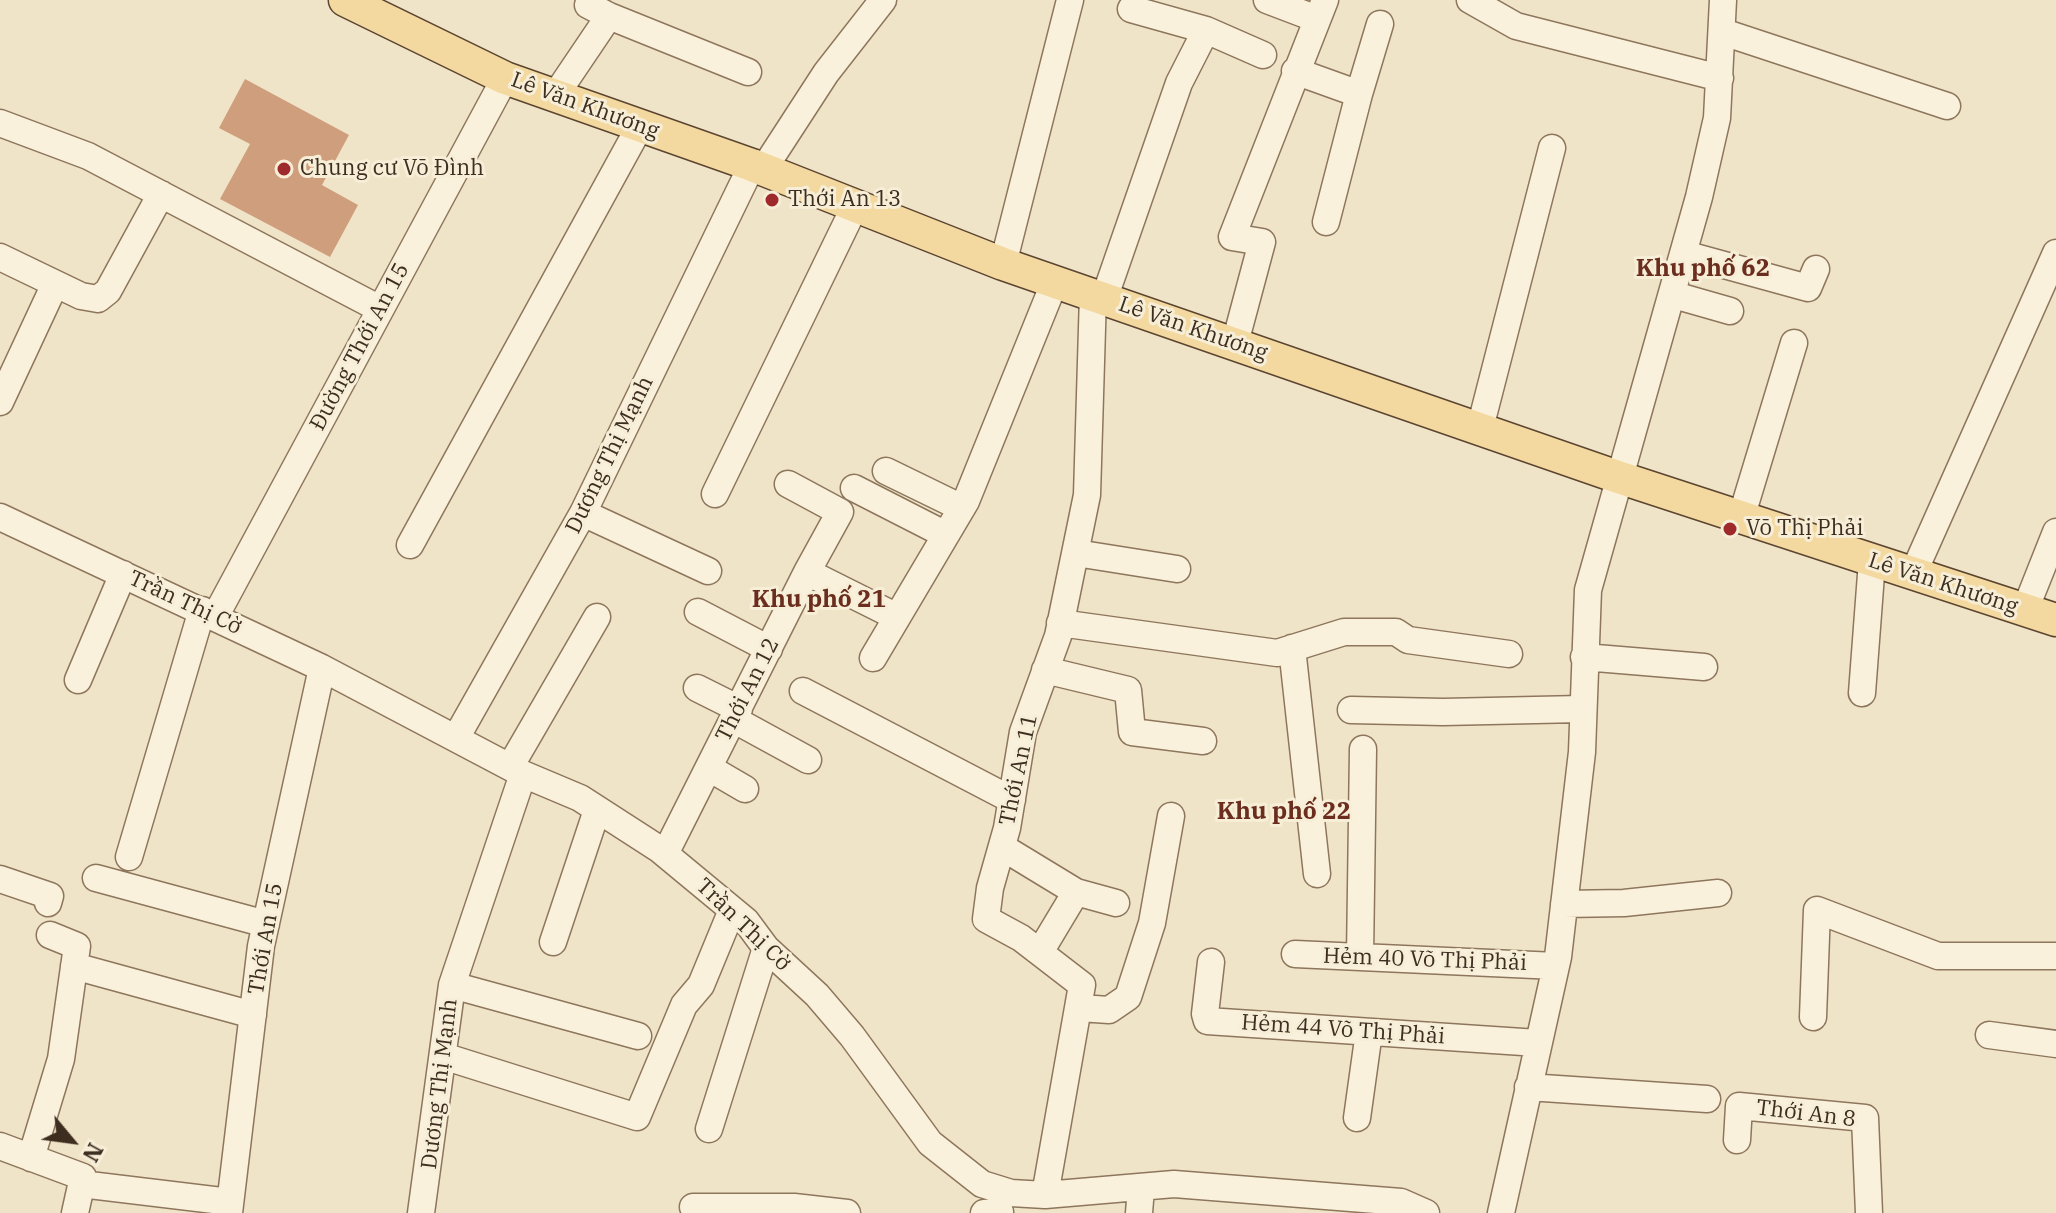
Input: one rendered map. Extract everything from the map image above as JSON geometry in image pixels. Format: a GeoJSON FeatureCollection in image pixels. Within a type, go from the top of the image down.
{"type":"FeatureCollection","features":[{"type":"Feature","properties":{"kind":"main road","name":"Lê Văn Khương"},"geometry":{"type":"LineString","coordinates":[[345,0],[505,78],[758,168],[1003,264],[1618,477],[2056,620]]}},
{"type":"Feature","properties":{"kind":"street","name":"Dương Thị Mạnh"},"geometry":{"type":"LineString","coordinates":[[456,738],[583,513],[758,168],[883,0]]}},
{"type":"Feature","properties":{"kind":"street"},"geometry":{"type":"LineString","coordinates":[[1003,264],[1070,0]]}},
{"type":"Feature","properties":{"kind":"street"},"geometry":{"type":"LineString","coordinates":[[1235,343],[1262,242],[1232,237],[1321,9],[1267,0]]}},
{"type":"Feature","properties":{"kind":"street"},"geometry":{"type":"LineString","coordinates":[[1470,0],[1516,26],[1720,78]]}},
{"type":"Feature","properties":{"kind":"street"},"geometry":{"type":"LineString","coordinates":[[1501,1213],[1556,966],[1582,752],[1581,709],[1588,590],[1618,477],[1674,295],[1717,118],[1723,0]]}},
{"type":"Feature","properties":{"kind":"street"},"geometry":{"type":"LineString","coordinates":[[555,96],[600,8],[748,72]]}},
{"type":"Feature","properties":{"kind":"street"},"geometry":{"type":"LineString","coordinates":[[1131,9],[1206,30],[1263,55]]}},
{"type":"Feature","properties":{"kind":"street"},"geometry":{"type":"LineString","coordinates":[[1326,222],[1380,24]]}},
{"type":"Feature","properties":{"kind":"street","name":"Thới An 11"},"geometry":{"type":"LineString","coordinates":[[1045,1195],[1082,985],[1040,952],[986,919],[990,888],[1012,800],[1023,732],[1060,623],[1087,495],[1098,297],[1179,83],[1206,30]]}},
{"type":"Feature","properties":{"kind":"street"},"geometry":{"type":"LineString","coordinates":[[1723,32],[1947,106]]}},
{"type":"Feature","properties":{"kind":"street"},"geometry":{"type":"LineString","coordinates":[[1295,71],[1359,94]]}},
{"type":"Feature","properties":{"kind":"street","name":"Đường Thới An 15"},"geometry":{"type":"LineString","coordinates":[[129,857],[209,613],[380,309],[505,78]]}},
{"type":"Feature","properties":{"kind":"street"},"geometry":{"type":"LineString","coordinates":[[0,123],[88,156],[380,309]]}},
{"type":"Feature","properties":{"kind":"street"},"geometry":{"type":"LineString","coordinates":[[410,545],[640,126]]}},
{"type":"Feature","properties":{"kind":"street"},"geometry":{"type":"LineString","coordinates":[[1480,428],[1552,148]]}},
{"type":"Feature","properties":{"kind":"street"},"geometry":{"type":"LineString","coordinates":[[0,257],[94,300],[106,294],[161,194]]}},
{"type":"Feature","properties":{"kind":"street"},"geometry":{"type":"LineString","coordinates":[[715,494],[855,206]]}},
{"type":"Feature","properties":{"kind":"street"},"geometry":{"type":"LineString","coordinates":[[1913,574],[2056,253]]}},
{"type":"Feature","properties":{"kind":"street"},"geometry":{"type":"LineString","coordinates":[[1684,254],[1808,288],[1816,269]]}},
{"type":"Feature","properties":{"kind":"street"},"geometry":{"type":"LineString","coordinates":[[873,658],[962,508],[1055,281]]}},
{"type":"Feature","properties":{"kind":"street"},"geometry":{"type":"LineString","coordinates":[[0,402],[55,284]]}},
{"type":"Feature","properties":{"kind":"street"},"geometry":{"type":"LineString","coordinates":[[1674,295],[1730,311]]}},
{"type":"Feature","properties":{"kind":"street"},"geometry":{"type":"LineString","coordinates":[[1741,518],[1794,343]]}},
{"type":"Feature","properties":{"kind":"street"},"geometry":{"type":"LineString","coordinates":[[886,471],[962,508]]}},
{"type":"Feature","properties":{"kind":"street","name":"Thới An 12"},"geometry":{"type":"LineString","coordinates":[[665,854],[840,512],[788,484]]}},
{"type":"Feature","properties":{"kind":"street"},"geometry":{"type":"LineString","coordinates":[[854,488],[946,535]]}},
{"type":"Feature","properties":{"kind":"street"},"geometry":{"type":"LineString","coordinates":[[583,513],[708,571]]}},
{"type":"Feature","properties":{"kind":"street","name":"Trần Thị Cờ"},"geometry":{"type":"LineString","coordinates":[[0,517],[322,668],[597,810],[665,854],[746,921],[766,948],[817,995],[852,1036],[930,1143],[982,1184],[1001,1205],[1045,1195],[1140,1201],[1174,1184],[1242,1201],[1401,1202],[1426,1213]]}},
{"type":"Feature","properties":{"kind":"street"},"geometry":{"type":"LineString","coordinates":[[2025,610],[2056,532]]}},
{"type":"Feature","properties":{"kind":"street"},"geometry":{"type":"LineString","coordinates":[[1076,553],[1177,569]]}},
{"type":"Feature","properties":{"kind":"street"},"geometry":{"type":"LineString","coordinates":[[1862,693],[1872,561]]}},
{"type":"Feature","properties":{"kind":"street"},"geometry":{"type":"LineString","coordinates":[[807,572],[897,617]]}},
{"type":"Feature","properties":{"kind":"street"},"geometry":{"type":"LineString","coordinates":[[78,680],[123,574]]}},
{"type":"Feature","properties":{"kind":"street"},"geometry":{"type":"LineString","coordinates":[[698,612],[769,649]]}},
{"type":"Feature","properties":{"kind":"street","name":"Dương Thị Mạnh"},"geometry":{"type":"LineString","coordinates":[[429,1211],[452,985],[517,770],[597,617]]}},
{"type":"Feature","properties":{"kind":"street"},"geometry":{"type":"LineString","coordinates":[[1060,623],[1277,653],[1344,632],[1396,632],[1420,642],[1509,654]]}},
{"type":"Feature","properties":{"kind":"street"},"geometry":{"type":"LineString","coordinates":[[1292,648],[1317,874]]}},
{"type":"Feature","properties":{"kind":"street"},"geometry":{"type":"LineString","coordinates":[[1584,657],[1704,667]]}},
{"type":"Feature","properties":{"kind":"street","name":"Thới An 15"},"geometry":{"type":"LineString","coordinates":[[230,1207],[266,924],[322,668]]}},
{"type":"Feature","properties":{"kind":"street"},"geometry":{"type":"LineString","coordinates":[[1045,670],[1128,690],[1130,728],[1135,733],[1203,741]]}},
{"type":"Feature","properties":{"kind":"street"},"geometry":{"type":"LineString","coordinates":[[697,688],[808,760]]}},
{"type":"Feature","properties":{"kind":"street"},"geometry":{"type":"LineString","coordinates":[[803,691],[1012,800]]}},
{"type":"Feature","properties":{"kind":"street"},"geometry":{"type":"LineString","coordinates":[[1351,710],[1581,709]]}},
{"type":"Feature","properties":{"kind":"street"},"geometry":{"type":"LineString","coordinates":[[1360,957],[1363,749]]}},
{"type":"Feature","properties":{"kind":"street"},"geometry":{"type":"LineString","coordinates":[[709,768],[745,789]]}},
{"type":"Feature","properties":{"kind":"street"},"geometry":{"type":"LineString","coordinates":[[553,942],[597,810]]}},
{"type":"Feature","properties":{"kind":"street"},"geometry":{"type":"LineString","coordinates":[[1080,1008],[1109,1010],[1128,997],[1152,923],[1171,816]]}},
{"type":"Feature","properties":{"kind":"street"},"geometry":{"type":"LineString","coordinates":[[1002,847],[1076,892],[1116,903]]}},
{"type":"Feature","properties":{"kind":"street"},"geometry":{"type":"LineString","coordinates":[[96,878],[266,924]]}},
{"type":"Feature","properties":{"kind":"street"},"geometry":{"type":"LineString","coordinates":[[0,879],[50,896],[48,903]]}},
{"type":"Feature","properties":{"kind":"street"},"geometry":{"type":"LineString","coordinates":[[1040,952],[1076,892]]}},
{"type":"Feature","properties":{"kind":"street"},"geometry":{"type":"LineString","coordinates":[[1564,904],[1624,903],[1718,893]]}},
{"type":"Feature","properties":{"kind":"street"},"geometry":{"type":"LineString","coordinates":[[443,1056],[637,1117],[684,1005],[701,985],[732,910]]}},
{"type":"Feature","properties":{"kind":"street"},"geometry":{"type":"LineString","coordinates":[[1813,1017],[1817,910],[1938,956],[2056,956]]}},
{"type":"Feature","properties":{"kind":"street"},"geometry":{"type":"LineString","coordinates":[[31,1158],[61,1059],[77,946],[50,935]]}},
{"type":"Feature","properties":{"kind":"street"},"geometry":{"type":"LineString","coordinates":[[709,1129],[766,948]]}},
{"type":"Feature","properties":{"kind":"street","name":"Hẻm 40 Võ Thị Phải"},"geometry":{"type":"LineString","coordinates":[[1295,954],[1556,966]]}},
{"type":"Feature","properties":{"kind":"street","name":"Hẻm 44 Võ Thị Phải"},"geometry":{"type":"LineString","coordinates":[[1211,962],[1205,1014],[1207,1021],[1538,1043]]}},
{"type":"Feature","properties":{"kind":"street"},"geometry":{"type":"LineString","coordinates":[[74,966],[253,1015]]}},
{"type":"Feature","properties":{"kind":"street"},"geometry":{"type":"LineString","coordinates":[[452,985],[638,1036]]}},
{"type":"Feature","properties":{"kind":"street"},"geometry":{"type":"LineString","coordinates":[[1357,1118],[1369,1032]]}},
{"type":"Feature","properties":{"kind":"street"},"geometry":{"type":"LineString","coordinates":[[1989,1035],[2056,1044]]}},
{"type":"Feature","properties":{"kind":"street"},"geometry":{"type":"LineString","coordinates":[[1528,1087],[1707,1099]]}},
{"type":"Feature","properties":{"kind":"street","name":"Thới An 8"},"geometry":{"type":"LineString","coordinates":[[1737,1140],[1739,1106],[1865,1118],[1869,1213]]}},
{"type":"Feature","properties":{"kind":"street"},"geometry":{"type":"LineString","coordinates":[[0,1146],[83,1177],[75,1213]]}},
{"type":"Feature","properties":{"kind":"street"},"geometry":{"type":"LineString","coordinates":[[81,1184],[230,1207]]}},
{"type":"Feature","properties":{"kind":"street"},"geometry":{"type":"LineString","coordinates":[[984,1213],[1001,1205]]}},
{"type":"Feature","properties":{"kind":"street"},"geometry":{"type":"LineString","coordinates":[[693,1207],[794,1207],[847,1213]]}},
{"type":"Feature","properties":{"kind":"building","name":"Chung cư Võ Đình"},"geometry":{"type":"Polygon","coordinates":[[[245,79],[349,135],[322,185],[358,205],[330,257],[220,199],[250,144],[219,128],[245,79]]]}},
{"type":"Feature","properties":{"kind":"place","name":"Chung cư Võ Đình"},"geometry":{"type":"Point","coordinates":[284,169]}},
{"type":"Feature","properties":{"kind":"place","name":"Thới An 13"},"geometry":{"type":"Point","coordinates":[772,200]}},
{"type":"Feature","properties":{"kind":"place","name":"Võ Thị Phải"},"geometry":{"type":"Point","coordinates":[1730,529]}},
{"type":"Feature","properties":{"kind":"district","name":"Khu phố 62"},"geometry":{"type":"Point","coordinates":[1703,269]}},
{"type":"Feature","properties":{"kind":"district","name":"Khu phố 21"},"geometry":{"type":"Point","coordinates":[819,600]}},
{"type":"Feature","properties":{"kind":"district","name":"Khu phố 22"},"geometry":{"type":"Point","coordinates":[1284,812]}}]}
